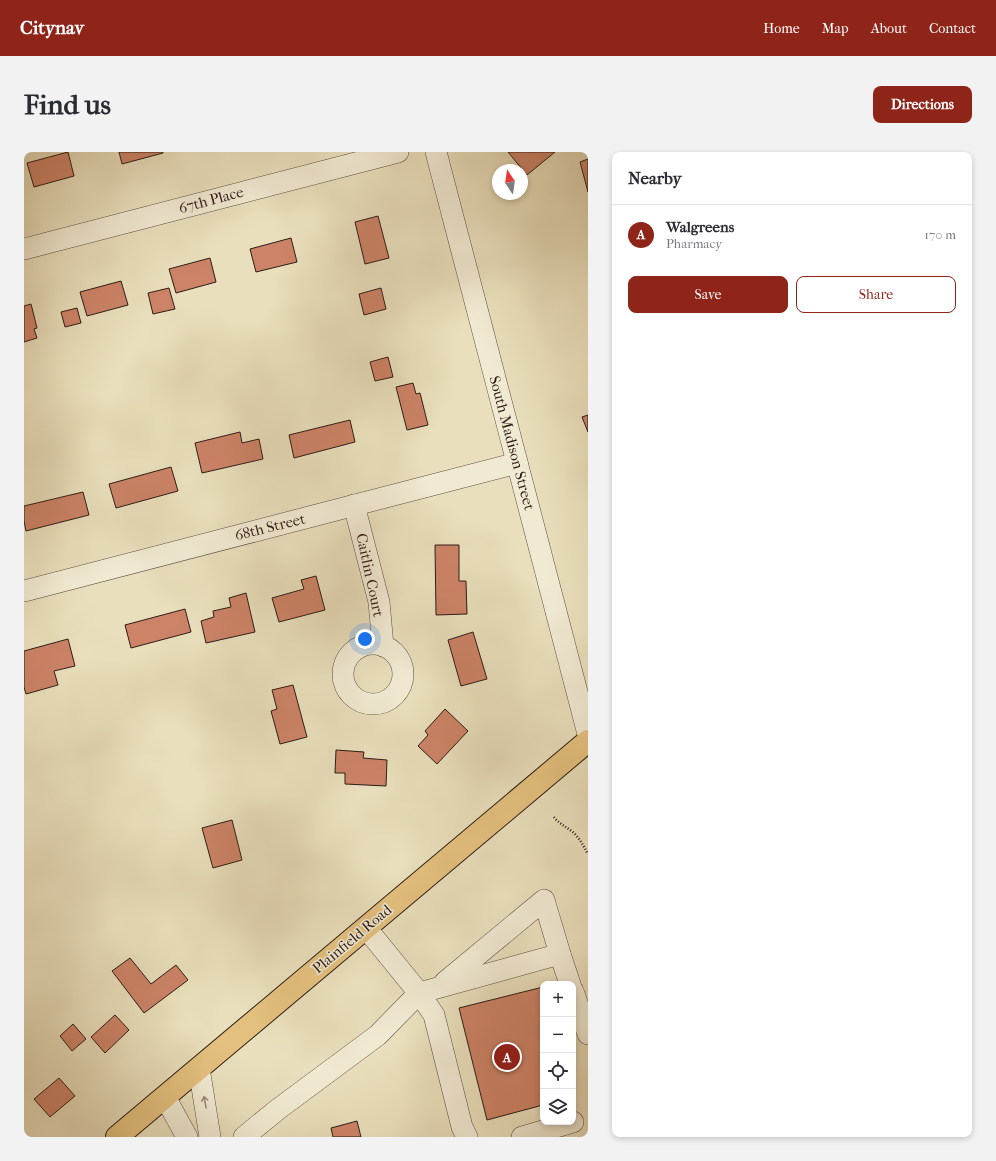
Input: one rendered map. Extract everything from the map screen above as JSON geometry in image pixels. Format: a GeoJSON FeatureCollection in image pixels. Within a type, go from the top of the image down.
{"type":"FeatureCollection","features":[{"type":"Feature","properties":{"kind":"main road","name":"Plainfield Road"},"geometry":{"type":"LineString","coordinates":[[117,1137],[588,742]]}},
{"type":"Feature","properties":{"kind":"street","name":"67th Place"},"geometry":{"type":"LineString","coordinates":[[24,249],[398,152]]}},
{"type":"Feature","properties":{"kind":"street","name":"South Madison Street"},"geometry":{"type":"LineString","coordinates":[[436,152],[588,734]]}},
{"type":"Feature","properties":{"kind":"street","name":"68th Street"},"geometry":{"type":"LineString","coordinates":[[24,591],[517,463]]}},
{"type":"Feature","properties":{"kind":"street","name":"Caitlin Court"},"geometry":{"type":"LineString","coordinates":[[354,505],[379,602],[382,646]]}},
{"type":"Feature","properties":{"kind":"street"},"geometry":{"type":"LineString","coordinates":[[439,987],[544,900],[569,981]]}},
{"type":"Feature","properties":{"kind":"street"},"geometry":{"type":"LineString","coordinates":[[366,928],[419,993],[434,1015],[462,1127],[467,1137]]}},
{"type":"Feature","properties":{"kind":"street"},"geometry":{"type":"LineString","coordinates":[[244,1137],[277,1110],[378,1035],[419,993],[560,954]]}},
{"type":"Feature","properties":{"kind":"street"},"geometry":{"type":"LineString","coordinates":[[576,1000],[588,1034]]}},
{"type":"Feature","properties":{"kind":"street"},"geometry":{"type":"LineString","coordinates":[[199,1068],[210,1137]]}},
{"type":"Feature","properties":{"kind":"street"},"geometry":{"type":"LineString","coordinates":[[165,1097],[187,1137]]}},
{"type":"Feature","properties":{"kind":"street"},"geometry":{"type":"LineString","coordinates":[[576,1121],[588,1118]]}},
{"type":"Feature","properties":{"kind":"street"},"geometry":{"type":"LineString","coordinates":[[522,1137],[563,1125]]}},
{"type":"Feature","properties":{"kind":"path"},"geometry":{"type":"LineString","coordinates":[[554,818],[574,833],[583,844],[588,854]]}},
{"type":"Feature","properties":{"kind":"building"},"geometry":{"type":"Polygon","coordinates":[[[68,152],[74,176],[34,187],[27,163],[68,152]]]}},
{"type":"Feature","properties":{"kind":"building"},"geometry":{"type":"Polygon","coordinates":[[[119,152],[163,152],[163,153],[122,164],[119,152]]]}},
{"type":"Feature","properties":{"kind":"building"},"geometry":{"type":"Polygon","coordinates":[[[508,152],[555,152],[528,174],[528,164],[518,164],[508,152]]]}},
{"type":"Feature","properties":{"kind":"building"},"geometry":{"type":"Polygon","coordinates":[[[588,159],[588,192],[580,162],[588,159]]]}},
{"type":"Feature","properties":{"kind":"building"},"geometry":{"type":"Polygon","coordinates":[[[378,216],[389,258],[365,264],[355,222],[378,216]]]}},
{"type":"Feature","properties":{"kind":"building"},"geometry":{"type":"Polygon","coordinates":[[[291,238],[297,262],[256,272],[250,249],[291,238]]]}},
{"type":"Feature","properties":{"kind":"building"},"geometry":{"type":"Polygon","coordinates":[[[210,258],[216,282],[176,293],[169,269],[210,258]]]}},
{"type":"Feature","properties":{"kind":"building"},"geometry":{"type":"Polygon","coordinates":[[[121,281],[128,305],[87,316],[80,292],[121,281]]]}},
{"type":"Feature","properties":{"kind":"building"},"geometry":{"type":"Polygon","coordinates":[[[169,288],[175,309],[153,314],[148,293],[169,288]]]}},
{"type":"Feature","properties":{"kind":"building"},"geometry":{"type":"Polygon","coordinates":[[[381,288],[386,309],[364,315],[359,294],[381,288]]]}},
{"type":"Feature","properties":{"kind":"building"},"geometry":{"type":"Polygon","coordinates":[[[31,304],[37,328],[34,329],[37,338],[24,342],[24,306],[31,304]]]}},
{"type":"Feature","properties":{"kind":"building"},"geometry":{"type":"Polygon","coordinates":[[[77,308],[81,323],[65,327],[61,312],[77,308]]]}},
{"type":"Feature","properties":{"kind":"building"},"geometry":{"type":"Polygon","coordinates":[[[388,357],[393,377],[375,381],[370,362],[388,357]]]}},
{"type":"Feature","properties":{"kind":"building"},"geometry":{"type":"Polygon","coordinates":[[[413,383],[416,394],[420,393],[428,425],[407,430],[396,387],[413,383]]]}},
{"type":"Feature","properties":{"kind":"building"},"geometry":{"type":"Polygon","coordinates":[[[588,415],[588,432],[582,417],[588,415]]]}},
{"type":"Feature","properties":{"kind":"building"},"geometry":{"type":"Polygon","coordinates":[[[350,420],[355,442],[294,458],[289,435],[350,420]]]}},
{"type":"Feature","properties":{"kind":"building"},"geometry":{"type":"Polygon","coordinates":[[[240,432],[242,443],[259,439],[263,459],[202,473],[195,443],[240,432]]]}},
{"type":"Feature","properties":{"kind":"building"},"geometry":{"type":"Polygon","coordinates":[[[171,467],[178,491],[116,508],[109,484],[171,467]]]}},
{"type":"Feature","properties":{"kind":"building"},"geometry":{"type":"Polygon","coordinates":[[[83,492],[89,515],[26,531],[24,506],[83,492]]]}},
{"type":"Feature","properties":{"kind":"building"},"geometry":{"type":"Polygon","coordinates":[[[435,545],[459,545],[459,581],[466,581],[467,614],[436,615],[435,545]]]}},
{"type":"Feature","properties":{"kind":"building"},"geometry":{"type":"Polygon","coordinates":[[[316,576],[325,610],[279,622],[272,598],[304,589],[301,580],[316,576]]]}},
{"type":"Feature","properties":{"kind":"building"},"geometry":{"type":"Polygon","coordinates":[[[246,593],[255,632],[206,643],[201,621],[214,617],[213,611],[231,607],[229,598],[246,593]]]}},
{"type":"Feature","properties":{"kind":"building"},"geometry":{"type":"Polygon","coordinates":[[[185,609],[191,632],[131,648],[125,625],[185,609]]]}},
{"type":"Feature","properties":{"kind":"building"},"geometry":{"type":"Polygon","coordinates":[[[473,632],[487,679],[461,686],[448,640],[473,632]]]}},
{"type":"Feature","properties":{"kind":"building"},"geometry":{"type":"Polygon","coordinates":[[[68,639],[75,666],[54,671],[58,685],[26,694],[24,687],[24,651],[68,639]]]}},
{"type":"Feature","properties":{"kind":"building"},"geometry":{"type":"Polygon","coordinates":[[[293,685],[307,737],[280,744],[271,711],[277,709],[272,690],[293,685]]]}},
{"type":"Feature","properties":{"kind":"building"},"geometry":{"type":"Polygon","coordinates":[[[445,709],[468,731],[437,764],[418,746],[428,735],[425,731],[445,709]]]}},
{"type":"Feature","properties":{"kind":"building"},"geometry":{"type":"Polygon","coordinates":[[[336,750],[364,752],[363,758],[387,760],[386,786],[345,784],[345,773],[335,773],[336,750]]]}},
{"type":"Feature","properties":{"kind":"building"},"geometry":{"type":"Polygon","coordinates":[[[232,820],[242,860],[213,868],[202,828],[232,820]]]}},
{"type":"Feature","properties":{"kind":"building"},"geometry":{"type":"Polygon","coordinates":[[[130,958],[151,984],[176,965],[188,980],[144,1013],[112,971],[130,958]]]}},
{"type":"Feature","properties":{"kind":"building"},"geometry":{"type":"Polygon","coordinates":[[[540,988],[540,1106],[487,1120],[459,1008],[540,988]]]}},
{"type":"Feature","properties":{"kind":"building"},"geometry":{"type":"Polygon","coordinates":[[[115,1015],[129,1030],[105,1053],[91,1037],[115,1015]]]}},
{"type":"Feature","properties":{"kind":"building"},"geometry":{"type":"Polygon","coordinates":[[[73,1024],[86,1039],[72,1051],[60,1036],[73,1024]]]}},
{"type":"Feature","properties":{"kind":"building"},"geometry":{"type":"Polygon","coordinates":[[[59,1078],[75,1096],[50,1117],[34,1099],[59,1078]]]}},
{"type":"Feature","properties":{"kind":"building"},"geometry":{"type":"Polygon","coordinates":[[[357,1121],[361,1137],[333,1137],[331,1128],[357,1121]]]}},
{"type":"Feature","properties":{"kind":"place","name":"Walgreens"},"geometry":{"type":"Point","coordinates":[507,1057]}}]}
